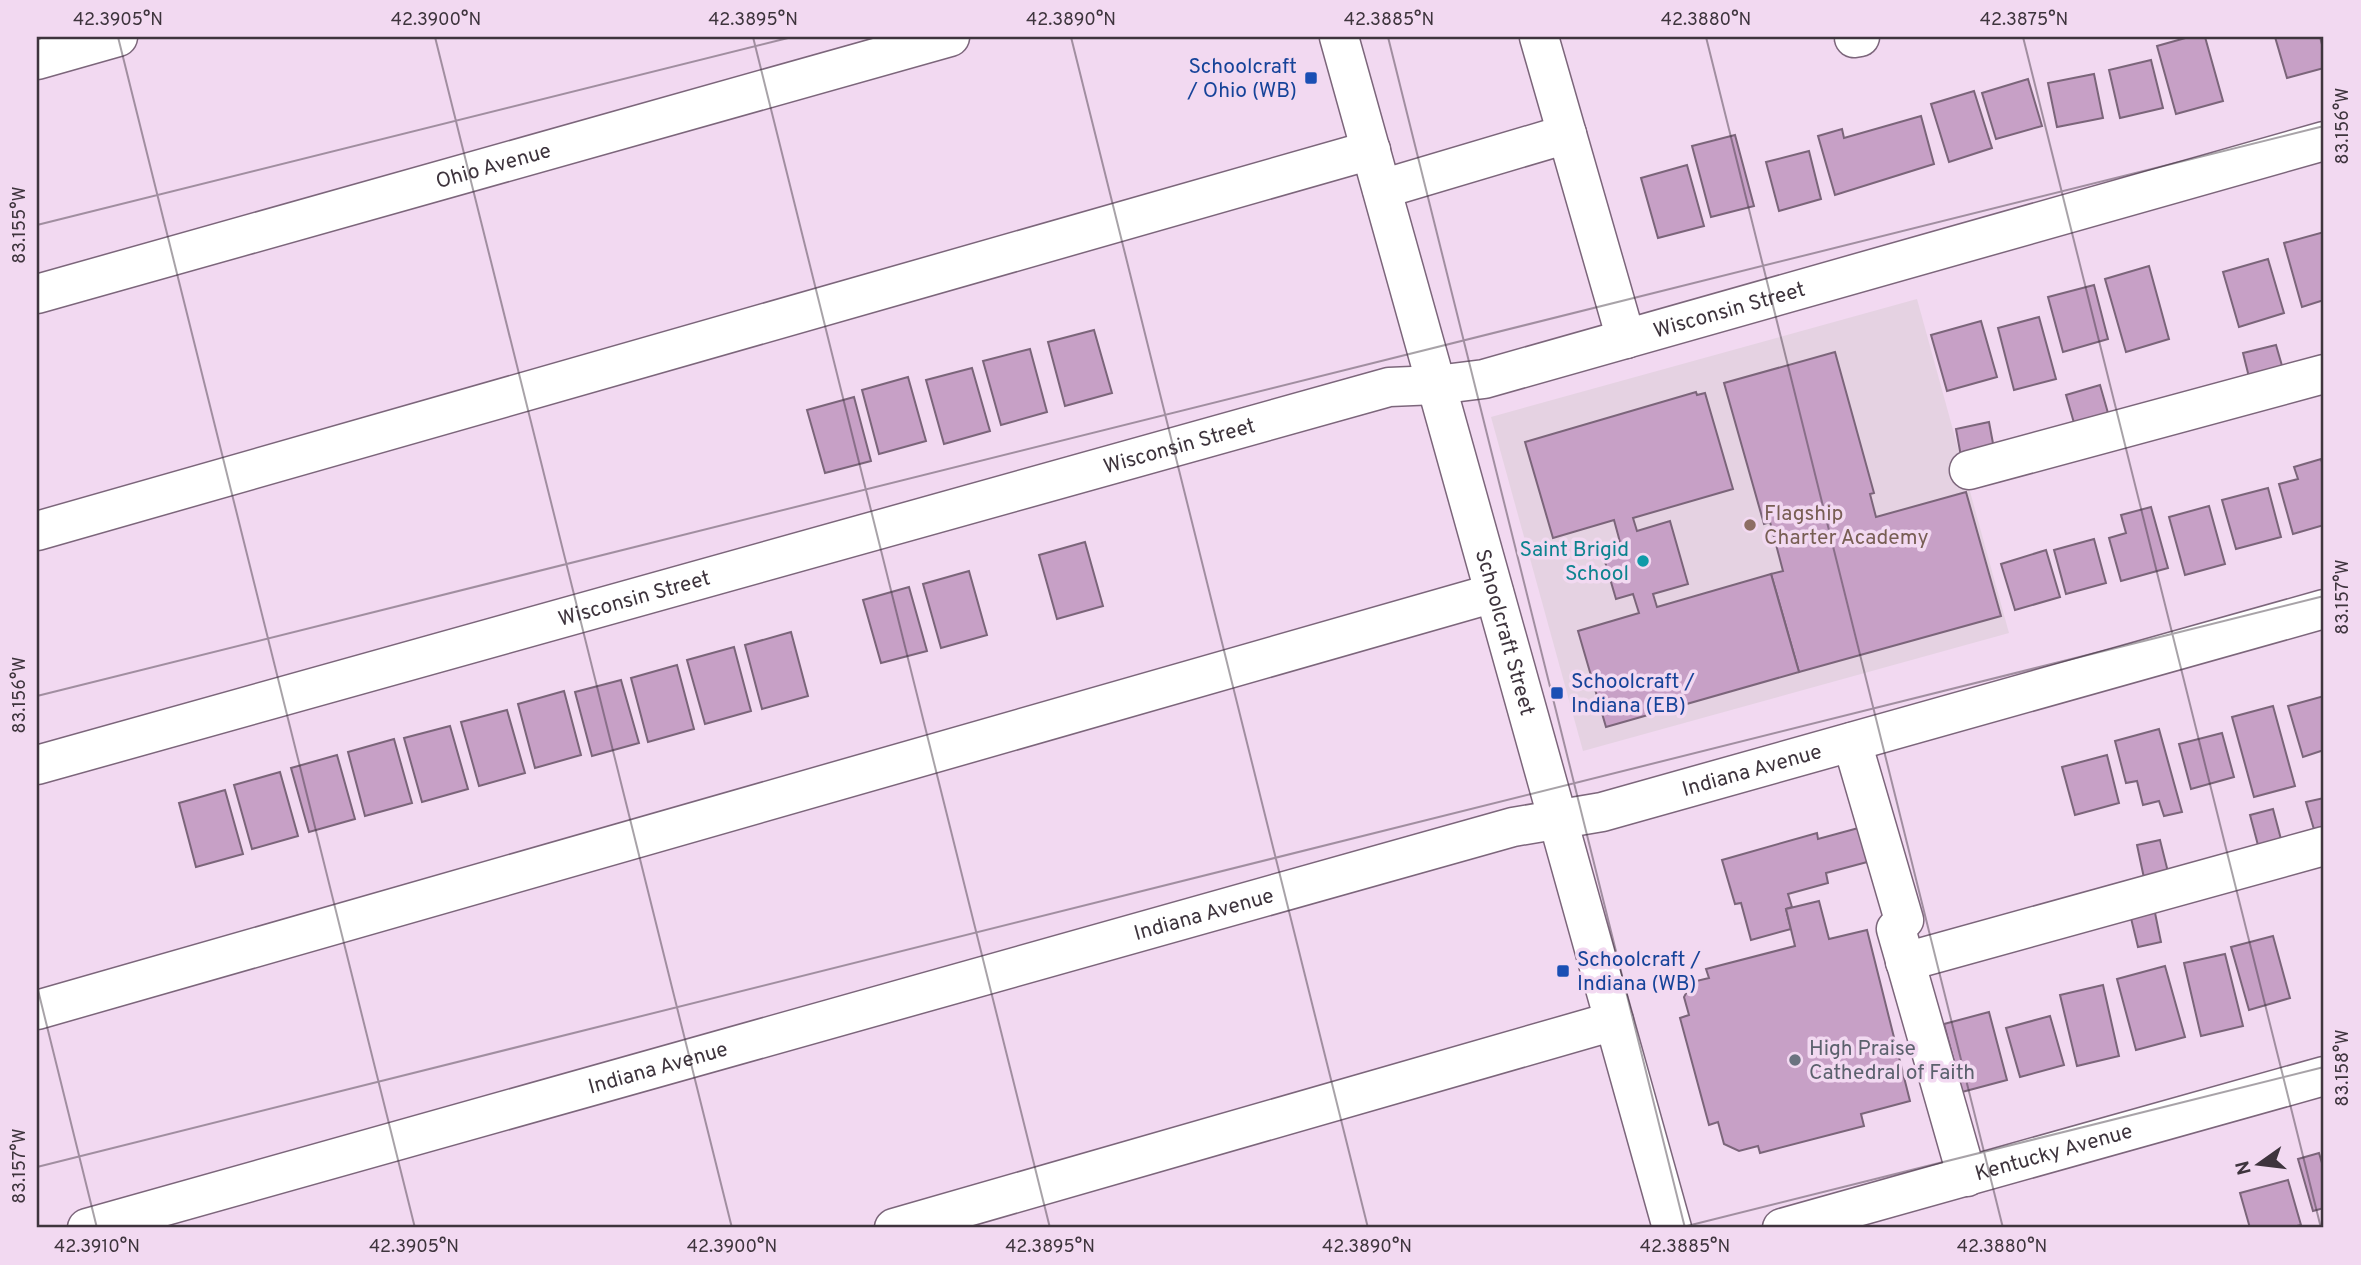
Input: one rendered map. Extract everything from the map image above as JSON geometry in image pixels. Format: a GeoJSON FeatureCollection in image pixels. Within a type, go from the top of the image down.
{"type":"FeatureCollection","features":[{"type":"Feature","properties":{"kind":"street"},"geometry":{"type":"LineString","coordinates":[[37,60],[118,37]]}},
{"type":"Feature","properties":{"kind":"street","name":"Ohio Avenue"},"geometry":{"type":"LineString","coordinates":[[37,293],[950,37]]}},
{"type":"Feature","properties":{"kind":"street","name":"Schoolcraft Street"},"geometry":{"type":"LineString","coordinates":[[1339,37],[1672,1228]]}},
{"type":"Feature","properties":{"kind":"street"},"geometry":{"type":"LineString","coordinates":[[1539,37],[1626,339]]}},
{"type":"Feature","properties":{"kind":"street"},"geometry":{"type":"LineString","coordinates":[[1382,189],[1567,134]]}},
{"type":"Feature","properties":{"kind":"street","name":"Wisconsin Street"},"geometry":{"type":"LineString","coordinates":[[37,765],[1389,387],[1484,379],[2324,141]]}},
{"type":"Feature","properties":{"kind":"street"},"geometry":{"type":"LineString","coordinates":[[37,531],[1371,150]]}},
{"type":"Feature","properties":{"kind":"street"},"geometry":{"type":"LineString","coordinates":[[1969,470],[2324,374]]}},
{"type":"Feature","properties":{"kind":"street"},"geometry":{"type":"LineString","coordinates":[[37,1010],[1494,593]]}},
{"type":"Feature","properties":{"kind":"street","name":"Indiana Avenue"},"geometry":{"type":"LineString","coordinates":[[86,1228],[1513,827],[1602,812],[2324,609]]}},
{"type":"Feature","properties":{"kind":"street"},"geometry":{"type":"LineString","coordinates":[[1852,742],[1904,920],[1896,929],[1966,1177]]}},
{"type":"Feature","properties":{"kind":"street"},"geometry":{"type":"LineString","coordinates":[[1905,962],[2324,846]]}},
{"type":"Feature","properties":{"kind":"street"},"geometry":{"type":"LineString","coordinates":[[894,1228],[1614,1021]]}},
{"type":"Feature","properties":{"kind":"street","name":"Kentucky Avenue"},"geometry":{"type":"LineString","coordinates":[[1782,1228],[2324,1076]]}},
{"type":"Feature","properties":{"kind":"shaded area","name":"Flagship Charter Academy"},"geometry":{"type":"Polygon","coordinates":[[[1917,299],[2009,633],[1583,751],[1491,417],[1917,299]]]}},
{"type":"Feature","properties":{"kind":"building"},"geometry":{"type":"Polygon","coordinates":[[[2189,37],[2205,37],[2223,101],[2176,114],[2157,46],[2189,37]]]}},
{"type":"Feature","properties":{"kind":"building"},"geometry":{"type":"Polygon","coordinates":[[[2275,37],[2320,37],[2324,68],[2287,78],[2275,37]]]}},
{"type":"Feature","properties":{"kind":"building"},"geometry":{"type":"Polygon","coordinates":[[[2151,60],[2163,108],[2120,118],[2109,70],[2151,60]]]}},
{"type":"Feature","properties":{"kind":"building"},"geometry":{"type":"Polygon","coordinates":[[[2094,74],[2103,118],[2057,127],[2048,83],[2094,74]]]}},
{"type":"Feature","properties":{"kind":"building"},"geometry":{"type":"Polygon","coordinates":[[[2028,79],[2042,126],[1996,139],[1982,93],[2028,79]]]}},
{"type":"Feature","properties":{"kind":"building"},"geometry":{"type":"Polygon","coordinates":[[[1974,91],[1992,148],[1949,162],[1931,104],[1974,91]]]}},
{"type":"Feature","properties":{"kind":"building"},"geometry":{"type":"Polygon","coordinates":[[[1921,116],[1934,164],[1835,195],[1818,136],[1842,129],[1844,138],[1921,116]]]}},
{"type":"Feature","properties":{"kind":"building"},"geometry":{"type":"Polygon","coordinates":[[[1735,135],[1754,206],[1711,217],[1692,146],[1735,135]]]}},
{"type":"Feature","properties":{"kind":"building"},"geometry":{"type":"Polygon","coordinates":[[[1809,151],[1821,199],[1779,211],[1766,162],[1809,151]]]}},
{"type":"Feature","properties":{"kind":"building"},"geometry":{"type":"Polygon","coordinates":[[[1687,165],[1704,226],[1658,238],[1641,178],[1687,165]]]}},
{"type":"Feature","properties":{"kind":"building"},"geometry":{"type":"Polygon","coordinates":[[[2324,232],[2324,300],[2302,307],[2284,243],[2324,232]]]}},
{"type":"Feature","properties":{"kind":"building"},"geometry":{"type":"Polygon","coordinates":[[[2268,259],[2284,313],[2239,327],[2223,272],[2268,259]]]}},
{"type":"Feature","properties":{"kind":"building"},"geometry":{"type":"Polygon","coordinates":[[[2149,266],[2169,339],[2126,352],[2105,279],[2149,266]]]}},
{"type":"Feature","properties":{"kind":"building"},"geometry":{"type":"Polygon","coordinates":[[[2094,285],[2108,339],[2063,352],[2048,297],[2094,285]]]}},
{"type":"Feature","properties":{"kind":"building"},"geometry":{"type":"Polygon","coordinates":[[[2039,317],[2056,379],[2014,390],[1998,328],[2039,317]]]}},
{"type":"Feature","properties":{"kind":"building"},"geometry":{"type":"Polygon","coordinates":[[[1981,321],[1997,377],[1947,391],[1931,335],[1981,321]]]}},
{"type":"Feature","properties":{"kind":"building"},"geometry":{"type":"Polygon","coordinates":[[[1094,330],[1112,393],[1065,406],[1048,342],[1094,330]]]}},
{"type":"Feature","properties":{"kind":"building"},"geometry":{"type":"Polygon","coordinates":[[[2276,345],[2285,376],[2251,385],[2243,353],[2276,345]]]}},
{"type":"Feature","properties":{"kind":"building"},"geometry":{"type":"Polygon","coordinates":[[[1030,349],[1047,412],[1001,425],[983,361],[1030,349]]]}},
{"type":"Feature","properties":{"kind":"building"},"geometry":{"type":"Polygon","coordinates":[[[1835,352],[1874,493],[1870,494],[1876,517],[1966,492],[2001,616],[1799,672],[1771,574],[1783,571],[1770,522],[1764,524],[1724,383],[1835,352]]]}},
{"type":"Feature","properties":{"kind":"building"},"geometry":{"type":"Polygon","coordinates":[[[972,368],[990,431],[944,444],[926,380],[972,368]]]}},
{"type":"Feature","properties":{"kind":"building"},"geometry":{"type":"Polygon","coordinates":[[[908,377],[926,441],[879,454],[862,390],[908,377]]]}},
{"type":"Feature","properties":{"kind":"building"},"geometry":{"type":"Polygon","coordinates":[[[2100,385],[2110,420],[2076,430],[2066,395],[2100,385]]]}},
{"type":"Feature","properties":{"kind":"building","name":"Saint Brigid School"},"geometry":{"type":"Polygon","coordinates":[[[1696,392],[1697,395],[1705,393],[1733,489],[1633,518],[1637,531],[1670,521],[1688,584],[1653,594],[1657,607],[1771,574],[1799,672],[1606,727],[1578,631],[1639,613],[1633,594],[1616,599],[1601,548],[1620,542],[1614,520],[1553,538],[1525,442],[1696,392]]]}},
{"type":"Feature","properties":{"kind":"building"},"geometry":{"type":"Polygon","coordinates":[[[854,397],[871,461],[825,473],[807,410],[854,397]]]}},
{"type":"Feature","properties":{"kind":"building"},"geometry":{"type":"Polygon","coordinates":[[[1989,422],[1995,454],[1962,462],[1956,429],[1989,422]]]}},
{"type":"Feature","properties":{"kind":"building"},"geometry":{"type":"Polygon","coordinates":[[[2321,459],[2324,470],[2324,525],[2293,534],[2279,484],[2298,479],[2294,467],[2321,459]]]}},
{"type":"Feature","properties":{"kind":"building"},"geometry":{"type":"Polygon","coordinates":[[[2268,488],[2281,537],[2236,549],[2222,500],[2268,488]]]}},
{"type":"Feature","properties":{"kind":"building"},"geometry":{"type":"Polygon","coordinates":[[[2209,506],[2225,564],[2185,575],[2169,517],[2209,506]]]}},
{"type":"Feature","properties":{"kind":"building"},"geometry":{"type":"Polygon","coordinates":[[[2151,507],[2168,568],[2121,581],[2109,538],[2126,533],[2121,515],[2151,507]]]}},
{"type":"Feature","properties":{"kind":"building"},"geometry":{"type":"Polygon","coordinates":[[[2094,539],[2106,583],[2066,594],[2054,550],[2094,539]]]}},
{"type":"Feature","properties":{"kind":"building"},"geometry":{"type":"Polygon","coordinates":[[[1085,542],[1103,606],[1057,619],[1039,555],[1085,542]]]}},
{"type":"Feature","properties":{"kind":"building"},"geometry":{"type":"Polygon","coordinates":[[[2046,550],[2060,597],[2015,610],[2001,564],[2046,550]]]}},
{"type":"Feature","properties":{"kind":"building"},"geometry":{"type":"Polygon","coordinates":[[[969,571],[987,635],[941,648],[923,584],[969,571]]]}},
{"type":"Feature","properties":{"kind":"building"},"geometry":{"type":"Polygon","coordinates":[[[909,587],[927,651],[881,663],[863,600],[909,587]]]}},
{"type":"Feature","properties":{"kind":"building"},"geometry":{"type":"Polygon","coordinates":[[[791,632],[808,696],[762,709],[745,645],[791,632]]]}},
{"type":"Feature","properties":{"kind":"building"},"geometry":{"type":"Polygon","coordinates":[[[734,647],[751,711],[705,724],[687,660],[734,647]]]}},
{"type":"Feature","properties":{"kind":"building"},"geometry":{"type":"Polygon","coordinates":[[[677,665],[694,729],[648,742],[631,678],[677,665]]]}},
{"type":"Feature","properties":{"kind":"building"},"geometry":{"type":"Polygon","coordinates":[[[621,680],[639,743],[592,756],[575,692],[621,680]]]}},
{"type":"Feature","properties":{"kind":"building"},"geometry":{"type":"Polygon","coordinates":[[[564,691],[581,755],[535,768],[518,704],[564,691]]]}},
{"type":"Feature","properties":{"kind":"building"},"geometry":{"type":"Polygon","coordinates":[[[2324,696],[2324,750],[2303,757],[2288,706],[2324,696]]]}},
{"type":"Feature","properties":{"kind":"building"},"geometry":{"type":"Polygon","coordinates":[[[2273,706],[2295,786],[2254,797],[2232,717],[2273,706]]]}},
{"type":"Feature","properties":{"kind":"building"},"geometry":{"type":"Polygon","coordinates":[[[507,710],[525,773],[479,786],[461,722],[507,710]]]}},
{"type":"Feature","properties":{"kind":"building"},"geometry":{"type":"Polygon","coordinates":[[[450,726],[468,789],[422,802],[404,738],[450,726]]]}},
{"type":"Feature","properties":{"kind":"building"},"geometry":{"type":"Polygon","coordinates":[[[2159,729],[2182,812],[2164,816],[2159,801],[2143,805],[2137,781],[2126,783],[2115,741],[2159,729]]]}},
{"type":"Feature","properties":{"kind":"building"},"geometry":{"type":"Polygon","coordinates":[[[2222,733],[2234,777],[2191,789],[2179,744],[2222,733]]]}},
{"type":"Feature","properties":{"kind":"building"},"geometry":{"type":"Polygon","coordinates":[[[394,739],[412,803],[365,816],[348,752],[394,739]]]}},
{"type":"Feature","properties":{"kind":"building"},"geometry":{"type":"Polygon","coordinates":[[[337,755],[355,819],[309,832],[291,768],[337,755]]]}},
{"type":"Feature","properties":{"kind":"building"},"geometry":{"type":"Polygon","coordinates":[[[2107,755],[2119,803],[2075,815],[2062,767],[2107,755]]]}},
{"type":"Feature","properties":{"kind":"building"},"geometry":{"type":"Polygon","coordinates":[[[280,772],[298,836],[252,849],[234,785],[280,772]]]}},
{"type":"Feature","properties":{"kind":"building"},"geometry":{"type":"Polygon","coordinates":[[[225,790],[243,854],[196,867],[179,803],[225,790]]]}},
{"type":"Feature","properties":{"kind":"building"},"geometry":{"type":"Polygon","coordinates":[[[2324,798],[2324,830],[2315,833],[2306,802],[2324,798]]]}},
{"type":"Feature","properties":{"kind":"building"},"geometry":{"type":"Polygon","coordinates":[[[2273,809],[2282,843],[2259,849],[2250,815],[2273,809]]]}},
{"type":"Feature","properties":{"kind":"building"},"geometry":{"type":"Polygon","coordinates":[[[1862,827],[1871,861],[1826,873],[1828,883],[1788,894],[1792,907],[1786,909],[1791,929],[1751,940],[1741,903],[1735,904],[1722,860],[1817,833],[1818,839],[1862,827]]]}},
{"type":"Feature","properties":{"kind":"building"},"geometry":{"type":"Polygon","coordinates":[[[2160,840],[2168,872],[2144,878],[2137,845],[2160,840]]]}},
{"type":"Feature","properties":{"kind":"building","name":"High Praise Cathedral of Faith"},"geometry":{"type":"Polygon","coordinates":[[[1819,901],[1829,939],[1867,930],[1910,1101],[1861,1114],[1864,1126],[1760,1153],[1758,1146],[1739,1151],[1724,1144],[1718,1122],[1709,1125],[1680,1018],[1689,1015],[1684,997],[1692,982],[1709,978],[1706,969],[1795,946],[1786,909],[1819,901]]]}},
{"type":"Feature","properties":{"kind":"building"},"geometry":{"type":"Polygon","coordinates":[[[2154,908],[2161,942],[2138,947],[2130,914],[2154,908]]]}},
{"type":"Feature","properties":{"kind":"building"},"geometry":{"type":"Polygon","coordinates":[[[2273,936],[2290,998],[2249,1010],[2231,947],[2273,936]]]}},
{"type":"Feature","properties":{"kind":"building"},"geometry":{"type":"Polygon","coordinates":[[[2225,954],[2243,1026],[2201,1036],[2184,963],[2225,954]]]}},
{"type":"Feature","properties":{"kind":"building"},"geometry":{"type":"Polygon","coordinates":[[[2165,966],[2185,1037],[2136,1050],[2117,979],[2165,966]]]}},
{"type":"Feature","properties":{"kind":"building"},"geometry":{"type":"Polygon","coordinates":[[[2103,985],[2119,1056],[2077,1066],[2060,995],[2103,985]]]}},
{"type":"Feature","properties":{"kind":"building"},"geometry":{"type":"Polygon","coordinates":[[[1989,1012],[2007,1080],[1962,1092],[1944,1024],[1989,1012]]]}},
{"type":"Feature","properties":{"kind":"building"},"geometry":{"type":"Polygon","coordinates":[[[2050,1016],[2064,1065],[2020,1077],[2006,1028],[2050,1016]]]}},
{"type":"Feature","properties":{"kind":"building"},"geometry":{"type":"Polygon","coordinates":[[[2319,1153],[2322,1163],[2324,1162],[2324,1208],[2313,1211],[2298,1159],[2319,1153]]]}},
{"type":"Feature","properties":{"kind":"building"},"geometry":{"type":"Polygon","coordinates":[[[2288,1180],[2301,1225],[2288,1228],[2250,1228],[2240,1193],[2288,1180]]]}},
{"type":"Feature","properties":{"kind":"place","name":"Schoolcraft / Ohio (WB)"},"geometry":{"type":"Point","coordinates":[1311,78]}},
{"type":"Feature","properties":{"kind":"place","name":"Flagship Charter Academy"},"geometry":{"type":"Point","coordinates":[1750,525]}},
{"type":"Feature","properties":{"kind":"place","name":"Saint Brigid School"},"geometry":{"type":"Point","coordinates":[1643,561]}},
{"type":"Feature","properties":{"kind":"place","name":"Schoolcraft / Indiana (EB)"},"geometry":{"type":"Point","coordinates":[1557,693]}},
{"type":"Feature","properties":{"kind":"place","name":"Schoolcraft / Indiana (WB)"},"geometry":{"type":"Point","coordinates":[1563,971]}},
{"type":"Feature","properties":{"kind":"place","name":"High Praise Cathedral of Faith"},"geometry":{"type":"Point","coordinates":[1795,1060]}}]}
